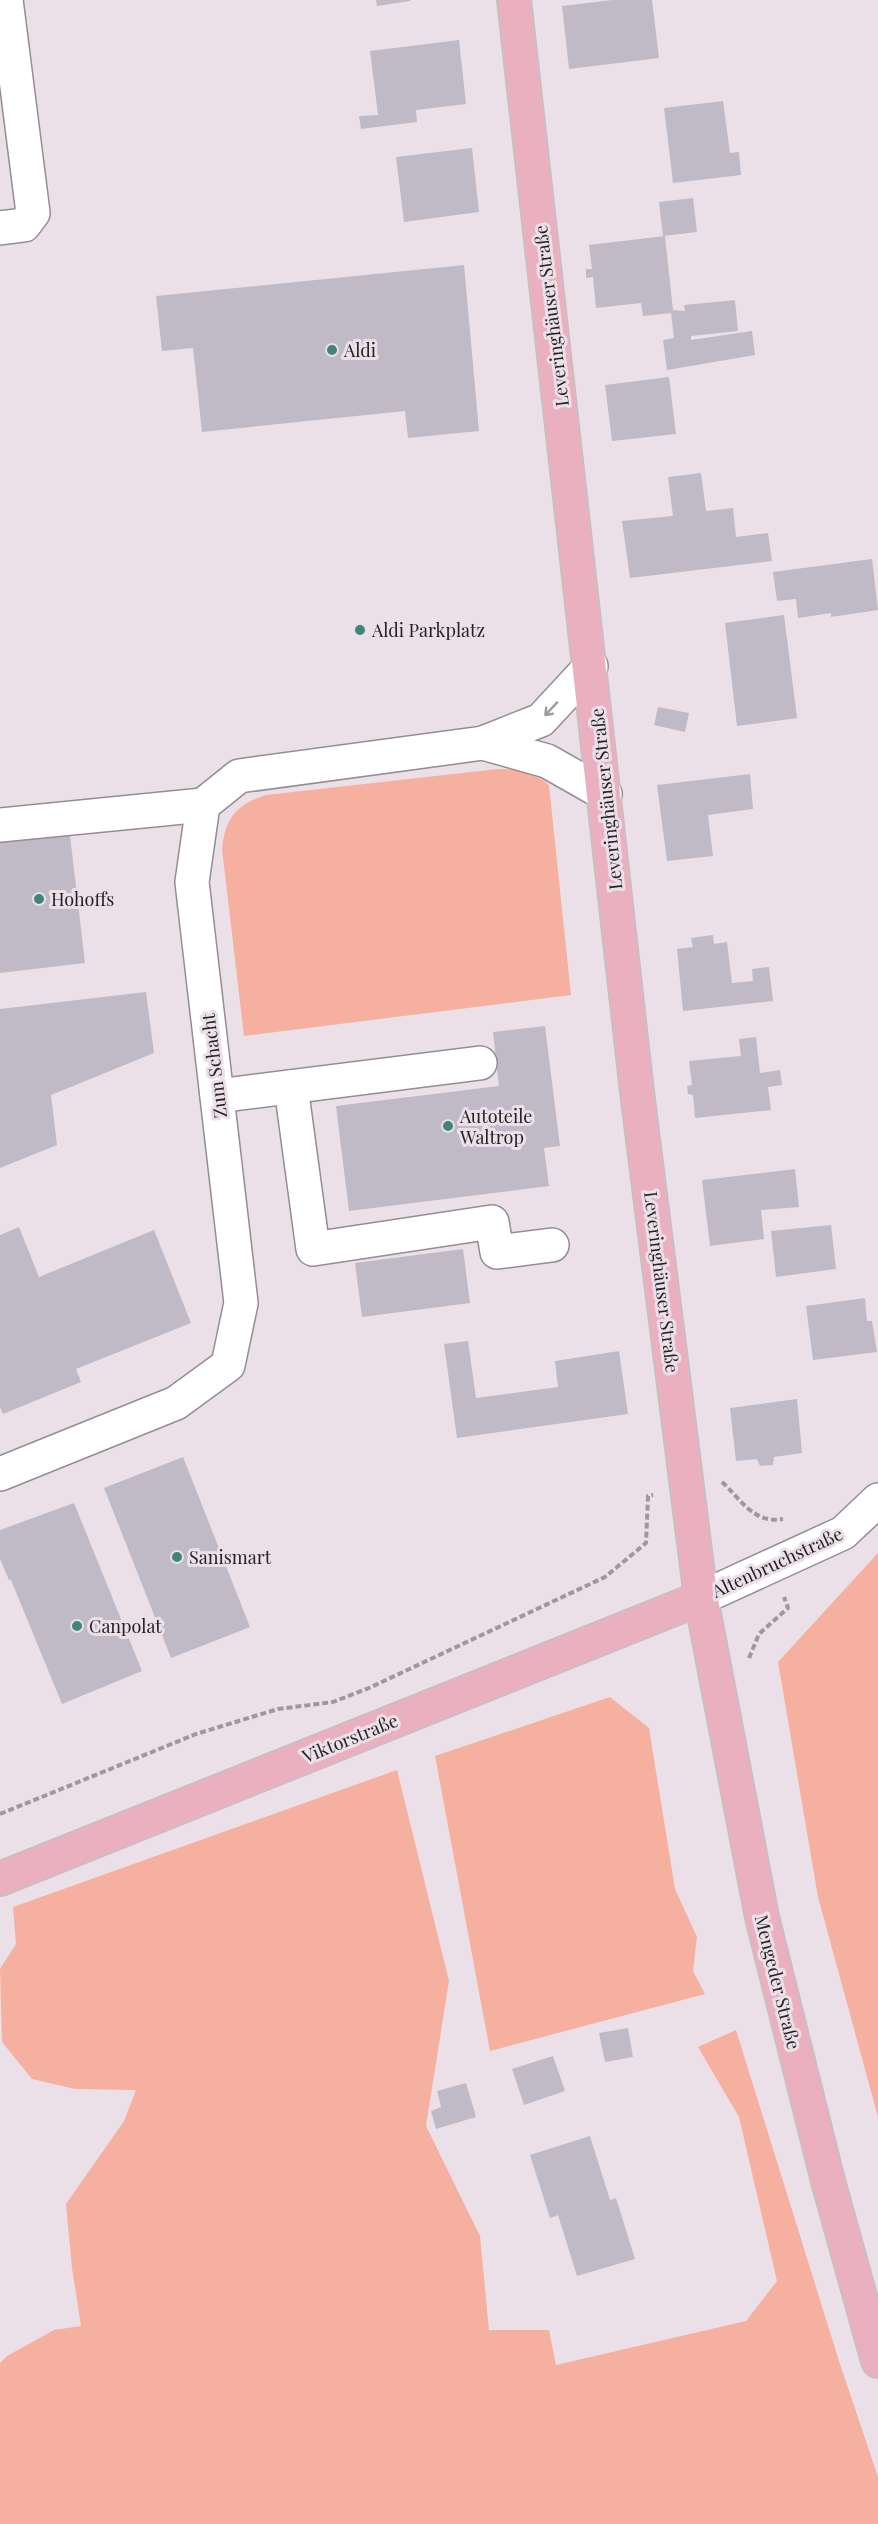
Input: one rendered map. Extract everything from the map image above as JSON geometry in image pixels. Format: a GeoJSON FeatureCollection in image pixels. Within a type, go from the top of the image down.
{"type":"FeatureCollection","features":[{"type":"Feature","properties":{"kind":"main road","name":"Leveringhäuser Straße"},"geometry":{"type":"LineString","coordinates":[[514,0],[591,666],[637,1092],[701,1598]]}},
{"type":"Feature","properties":{"kind":"main road","name":"Viktorstraße"},"geometry":{"type":"LineString","coordinates":[[0,1879],[701,1598]]}},
{"type":"Feature","properties":{"kind":"main road","name":"Mengeder Straße"},"geometry":{"type":"LineString","coordinates":[[701,1598],[762,1917],[828,2181],[878,2361]]}},
{"type":"Feature","properties":{"kind":"street"},"geometry":{"type":"LineString","coordinates":[[0,228],[24,225],[33,213],[6,0]]}},
{"type":"Feature","properties":{"kind":"street"},"geometry":{"type":"LineString","coordinates":[[0,825],[203,805],[239,776],[483,743],[541,720],[591,666]]}},
{"type":"Feature","properties":{"kind":"street"},"geometry":{"type":"LineString","coordinates":[[483,743],[547,761],[605,794]]}},
{"type":"Feature","properties":{"kind":"street","name":"Zum Schacht"},"geometry":{"type":"LineString","coordinates":[[0,1474],[176,1403],[228,1365],[241,1302],[192,882],[203,805]]}},
{"type":"Feature","properties":{"kind":"street"},"geometry":{"type":"LineString","coordinates":[[217,1096],[480,1063]]}},
{"type":"Feature","properties":{"kind":"street"},"geometry":{"type":"LineString","coordinates":[[291,1087],[313,1249],[492,1222],[497,1252],[552,1245]]}},
{"type":"Feature","properties":{"kind":"street","name":"Altenbruchstraße"},"geometry":{"type":"LineString","coordinates":[[701,1598],[843,1533],[878,1500]]}},
{"type":"Feature","properties":{"kind":"path"},"geometry":{"type":"LineString","coordinates":[[0,1814],[196,1734],[278,1709],[333,1702],[369,1688],[605,1577],[646,1543],[648,1496],[687,1486],[723,1482],[745,1509],[761,1518],[776,1521],[787,1519]]}},
{"type":"Feature","properties":{"kind":"path"},"geometry":{"type":"LineString","coordinates":[[751,1669],[749,1658],[759,1634],[788,1608],[761,1518]]}},
{"type":"Feature","properties":{"kind":"shaded area"},"geometry":{"type":"Polygon","coordinates":[[[498,769],[525,772],[549,785],[571,995],[244,1036],[222,849],[226,829],[234,814],[247,803],[266,795],[498,769]]]}},
{"type":"Feature","properties":{"kind":"shaded area"},"geometry":{"type":"Polygon","coordinates":[[[878,1553],[878,2117],[818,1897],[778,1662],[878,1553]]]}},
{"type":"Feature","properties":{"kind":"shaded area"},"geometry":{"type":"Polygon","coordinates":[[[610,1697],[649,1728],[675,1889],[697,1937],[693,1971],[705,1994],[490,2051],[435,1756],[610,1697]]]}},
{"type":"Feature","properties":{"kind":"shaded area"},"geometry":{"type":"Polygon","coordinates":[[[397,1770],[449,1981],[426,2126],[480,2236],[489,2330],[549,2330],[556,2365],[746,2321],[777,2281],[739,2117],[698,2047],[736,2030],[839,2361],[878,2477],[878,2524],[0,2524],[0,2363],[7,2356],[54,2330],[81,2326],[72,2268],[66,2204],[124,2121],[136,2090],[75,2089],[32,2079],[2,2042],[0,1969],[16,1944],[13,1907],[397,1770]]]}},
{"type":"Feature","properties":{"kind":"building"},"geometry":{"type":"Polygon","coordinates":[[[376,0],[410,0],[410,1],[377,6],[376,0]]]}},
{"type":"Feature","properties":{"kind":"building"},"geometry":{"type":"Polygon","coordinates":[[[612,0],[652,0],[659,58],[569,69],[562,6],[612,0]]]}},
{"type":"Feature","properties":{"kind":"building"},"geometry":{"type":"Polygon","coordinates":[[[459,40],[466,104],[416,110],[417,122],[361,129],[359,116],[378,115],[370,51],[459,40]]]}},
{"type":"Feature","properties":{"kind":"building"},"geometry":{"type":"Polygon","coordinates":[[[723,101],[730,153],[739,152],[741,175],[673,183],[664,108],[723,101]]]}},
{"type":"Feature","properties":{"kind":"building"},"geometry":{"type":"Polygon","coordinates":[[[472,148],[479,212],[404,222],[396,157],[472,148]]]}},
{"type":"Feature","properties":{"kind":"building"},"geometry":{"type":"Polygon","coordinates":[[[693,198],[697,232],[663,236],[659,202],[693,198]]]}},
{"type":"Feature","properties":{"kind":"building"},"geometry":{"type":"Polygon","coordinates":[[[665,236],[673,310],[685,311],[684,305],[735,300],[738,331],[691,336],[691,340],[752,331],[755,355],[667,370],[663,340],[674,338],[671,313],[643,316],[641,303],[596,308],[593,277],[586,278],[586,269],[592,269],[589,245],[665,236]]]}},
{"type":"Feature","properties":{"kind":"building","name":"Aldi"},"geometry":{"type":"Polygon","coordinates":[[[464,265],[479,431],[408,438],[405,411],[202,432],[193,348],[162,351],[156,296],[464,265]]]}},
{"type":"Feature","properties":{"kind":"building"},"geometry":{"type":"Polygon","coordinates":[[[669,377],[676,434],[612,441],[605,385],[669,377]]]}},
{"type":"Feature","properties":{"kind":"building"},"geometry":{"type":"Polygon","coordinates":[[[701,473],[706,511],[733,508],[736,537],[768,533],[772,561],[630,578],[622,521],[673,516],[668,477],[701,473]]]}},
{"type":"Feature","properties":{"kind":"building"},"geometry":{"type":"Polygon","coordinates":[[[872,559],[878,610],[831,617],[831,613],[798,618],[796,599],[777,601],[773,572],[872,559]]]}},
{"type":"Feature","properties":{"kind":"building"},"geometry":{"type":"Polygon","coordinates":[[[784,615],[797,718],[737,726],[725,623],[784,615]]]}},
{"type":"Feature","properties":{"kind":"building"},"geometry":{"type":"Polygon","coordinates":[[[658,707],[689,713],[685,732],[654,725],[658,707]]]}},
{"type":"Feature","properties":{"kind":"building"},"geometry":{"type":"Polygon","coordinates":[[[750,774],[753,809],[708,815],[713,856],[667,861],[657,785],[750,774]]]}},
{"type":"Feature","properties":{"kind":"building","name":"Hohoffs"},"geometry":{"type":"Polygon","coordinates":[[[69,827],[85,963],[0,973],[0,835],[69,827]]]}},
{"type":"Feature","properties":{"kind":"building"},"geometry":{"type":"Polygon","coordinates":[[[713,935],[714,944],[727,942],[732,983],[753,981],[752,969],[769,967],[773,1001],[683,1011],[677,949],[693,947],[691,938],[713,935]]]}},
{"type":"Feature","properties":{"kind":"building"},"geometry":{"type":"Polygon","coordinates":[[[146,992],[154,1053],[51,1095],[57,1145],[0,1168],[0,1009],[146,992]]]}},
{"type":"Feature","properties":{"kind":"building","name":"Autoteile Waltrop"},"geometry":{"type":"Polygon","coordinates":[[[545,1026],[560,1146],[544,1148],[549,1186],[349,1211],[336,1106],[499,1086],[493,1032],[545,1026]]]}},
{"type":"Feature","properties":{"kind":"building"},"geometry":{"type":"Polygon","coordinates":[[[756,1037],[760,1073],[780,1070],[782,1085],[768,1087],[771,1110],[695,1118],[693,1095],[688,1094],[687,1086],[692,1085],[689,1061],[741,1056],[739,1039],[756,1037]]]}},
{"type":"Feature","properties":{"kind":"building"},"geometry":{"type":"Polygon","coordinates":[[[795,1169],[799,1207],[761,1210],[764,1239],[710,1246],[702,1180],[795,1169]]]}},
{"type":"Feature","properties":{"kind":"building"},"geometry":{"type":"Polygon","coordinates":[[[831,1225],[836,1269],[776,1277],[771,1231],[831,1225]]]}},
{"type":"Feature","properties":{"kind":"building"},"geometry":{"type":"Polygon","coordinates":[[[19,1227],[39,1277],[154,1230],[191,1323],[76,1369],[81,1382],[3,1414],[0,1407],[0,1235],[19,1227]]]}},
{"type":"Feature","properties":{"kind":"building"},"geometry":{"type":"Polygon","coordinates":[[[463,1249],[470,1303],[362,1317],[355,1263],[463,1249]]]}},
{"type":"Feature","properties":{"kind":"building"},"geometry":{"type":"Polygon","coordinates":[[[865,1298],[867,1321],[872,1321],[877,1352],[813,1360],[806,1306],[865,1298]]]}},
{"type":"Feature","properties":{"kind":"building"},"geometry":{"type":"Polygon","coordinates":[[[468,1341],[476,1398],[558,1387],[555,1361],[619,1351],[628,1414],[457,1438],[444,1344],[468,1341]]]}},
{"type":"Feature","properties":{"kind":"building"},"geometry":{"type":"Polygon","coordinates":[[[797,1399],[802,1453],[774,1457],[773,1465],[760,1466],[757,1459],[736,1461],[730,1408],[797,1399]]]}},
{"type":"Feature","properties":{"kind":"building","name":"Sanismart"},"geometry":{"type":"Polygon","coordinates":[[[183,1457],[250,1627],[171,1658],[104,1488],[183,1457]]]}},
{"type":"Feature","properties":{"kind":"building","name":"Canpolat"},"geometry":{"type":"Polygon","coordinates":[[[74,1503],[142,1671],[62,1704],[11,1580],[0,1559],[0,1530],[74,1503]]]}},
{"type":"Feature","properties":{"kind":"building"},"geometry":{"type":"Polygon","coordinates":[[[628,2028],[633,2057],[605,2062],[599,2033],[628,2028]]]}},
{"type":"Feature","properties":{"kind":"building"},"geometry":{"type":"Polygon","coordinates":[[[553,2056],[565,2091],[524,2105],[512,2069],[553,2056]]]}},
{"type":"Feature","properties":{"kind":"building"},"geometry":{"type":"Polygon","coordinates":[[[466,2083],[476,2117],[436,2129],[431,2111],[441,2107],[437,2091],[466,2083]]]}},
{"type":"Feature","properties":{"kind":"building"},"geometry":{"type":"Polygon","coordinates":[[[590,2136],[610,2200],[616,2198],[635,2259],[577,2276],[558,2215],[550,2218],[530,2155],[590,2136]]]}},
{"type":"Feature","properties":{"kind":"place","name":"Aldi"},"geometry":{"type":"Point","coordinates":[332,350]}},
{"type":"Feature","properties":{"kind":"place","name":"Aldi Parkplatz"},"geometry":{"type":"Point","coordinates":[360,630]}},
{"type":"Feature","properties":{"kind":"place","name":"Hohoffs"},"geometry":{"type":"Point","coordinates":[39,899]}},
{"type":"Feature","properties":{"kind":"place","name":"Autoteile Waltrop"},"geometry":{"type":"Point","coordinates":[448,1126]}},
{"type":"Feature","properties":{"kind":"place","name":"Sanismart"},"geometry":{"type":"Point","coordinates":[177,1557]}},
{"type":"Feature","properties":{"kind":"place","name":"Canpolat"},"geometry":{"type":"Point","coordinates":[77,1626]}}]}
